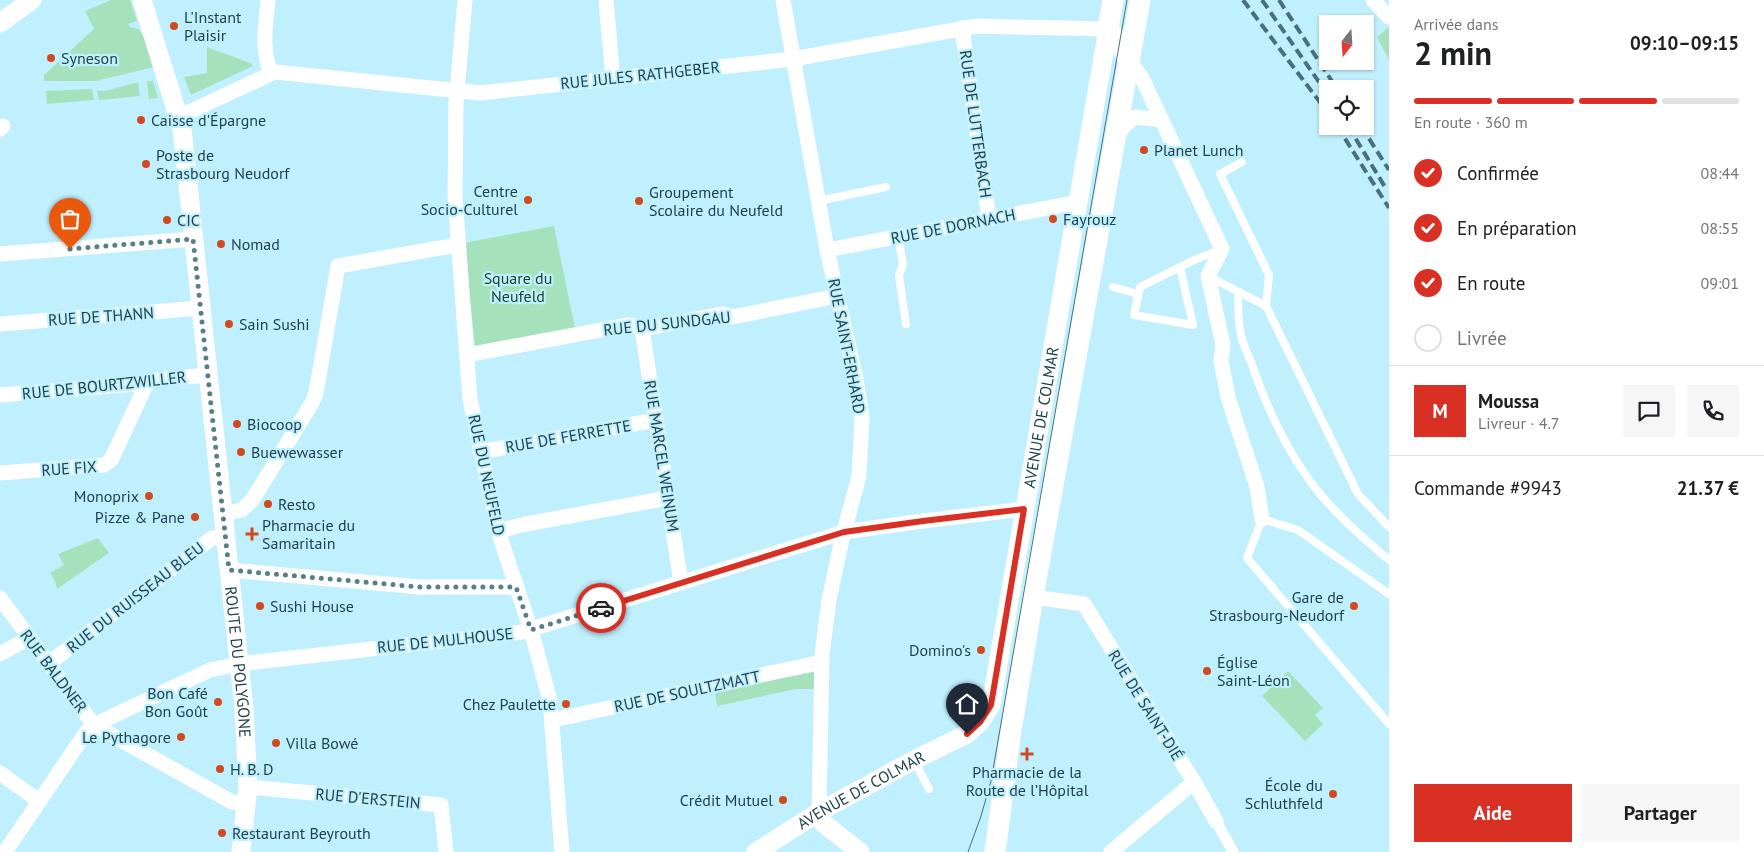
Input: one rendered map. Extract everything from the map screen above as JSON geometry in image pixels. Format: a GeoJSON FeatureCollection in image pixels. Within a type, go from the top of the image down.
{"type":"FeatureCollection","features":[{"type":"Feature","properties":{"kind":"main road","name":"AVENUE DE COLMAR"},"geometry":{"type":"LineString","coordinates":[[1108,29],[1113,0]]}},
{"type":"Feature","properties":{"kind":"main road","name":"AVENUE DE COLMAR"},"geometry":{"type":"LineString","coordinates":[[995,852],[1011,731],[1032,597],[1140,0]]}},
{"type":"Feature","properties":{"kind":"main road"},"geometry":{"type":"LineString","coordinates":[[1108,29],[1120,43],[1129,60]]}},
{"type":"Feature","properties":{"kind":"street"},"geometry":{"type":"LineString","coordinates":[[0,23],[32,0]]}},
{"type":"Feature","properties":{"kind":"street","name":"ROUTE DU POLYGONE"},"geometry":{"type":"LineString","coordinates":[[142,0],[182,129],[244,709],[247,796],[241,852]]}},
{"type":"Feature","properties":{"kind":"street"},"geometry":{"type":"LineString","coordinates":[[268,0],[266,61],[270,70],[276,72]]}},
{"type":"Feature","properties":{"kind":"street","name":"RUE DU NEUFELD"},"geometry":{"type":"LineString","coordinates":[[464,0],[457,91],[455,197],[470,399],[498,531],[531,630],[550,701],[562,852]]}},
{"type":"Feature","properties":{"kind":"street"},"geometry":{"type":"LineString","coordinates":[[606,0],[613,78]]}},
{"type":"Feature","properties":{"kind":"street","name":"RUE SAINT-ERHARD"},"geometry":{"type":"LineString","coordinates":[[783,0],[827,250],[856,379],[862,418],[859,476],[829,600],[822,662],[819,812]]}},
{"type":"Feature","properties":{"kind":"street"},"geometry":{"type":"LineString","coordinates":[[1374,0],[1389,18]]}},
{"type":"Feature","properties":{"kind":"street","name":"RUE JULES RATHGEBER"},"geometry":{"type":"LineString","coordinates":[[276,72],[480,93],[792,59],[978,26],[1108,29]]}},
{"type":"Feature","properties":{"kind":"street","name":"RUE DE LUTTERBACH"},"geometry":{"type":"LineString","coordinates":[[962,28],[989,219]]}},
{"type":"Feature","properties":{"kind":"street","name":"AVENUE DE COLMAR"},"geometry":{"type":"LineString","coordinates":[[756,852],[819,812],[914,760],[967,734],[980,722],[991,705],[1108,29]]}},
{"type":"Feature","properties":{"kind":"street"},"geometry":{"type":"LineString","coordinates":[[1098,80],[1109,70],[1129,60],[1142,78],[1222,249],[1208,276],[1223,345],[1220,360],[1228,397],[1257,486],[1262,519]]}},
{"type":"Feature","properties":{"kind":"street"},"geometry":{"type":"LineString","coordinates":[[179,115],[194,110],[276,72]]}},
{"type":"Feature","properties":{"kind":"street"},"geometry":{"type":"LineString","coordinates":[[1114,141],[1124,126],[1135,116],[1162,120]]}},
{"type":"Feature","properties":{"kind":"street","name":"RUE DE DORNACH"},"geometry":{"type":"LineString","coordinates":[[827,250],[1078,202]]}},
{"type":"Feature","properties":{"kind":"street"},"geometry":{"type":"LineString","coordinates":[[0,254],[193,239]]}},
{"type":"Feature","properties":{"kind":"street"},"geometry":{"type":"LineString","coordinates":[[222,514],[242,510],[254,499],[312,403],[316,393],[338,266],[458,245]]}},
{"type":"Feature","properties":{"kind":"street","name":"RUE DU SUNDGAU"},"geometry":{"type":"LineString","coordinates":[[467,355],[627,325],[642,329],[722,314],[732,317],[837,296]]}},
{"type":"Feature","properties":{"kind":"street","name":"RUE DE THANN"},"geometry":{"type":"LineString","coordinates":[[0,324],[201,308]]}},
{"type":"Feature","properties":{"kind":"street","name":"RUE MARCEL WEINUM"},"geometry":{"type":"LineString","coordinates":[[642,329],[681,584]]}},
{"type":"Feature","properties":{"kind":"street","name":"RUE DE BOURTZWILLER"},"geometry":{"type":"LineString","coordinates":[[0,395],[147,383],[154,380],[208,375]]}},
{"type":"Feature","properties":{"kind":"street","name":"RUE FIX"},"geometry":{"type":"LineString","coordinates":[[0,473],[104,466],[111,460],[147,383]]}},
{"type":"Feature","properties":{"kind":"street","name":"RUE DE FERRETTE"},"geometry":{"type":"LineString","coordinates":[[480,452],[656,420]]}},
{"type":"Feature","properties":{"kind":"street"},"geometry":{"type":"LineString","coordinates":[[498,531],[526,524],[668,498]]}},
{"type":"Feature","properties":{"kind":"street","name":"RUE DE MULHOUSE"},"geometry":{"type":"LineString","coordinates":[[94,725],[210,670],[239,664],[531,630],[844,532],[1024,509]]}},
{"type":"Feature","properties":{"kind":"street","name":"RUE DU RUISSEAU BLEU"},"geometry":{"type":"LineString","coordinates":[[48,664],[212,538],[225,537]]}},
{"type":"Feature","properties":{"kind":"street"},"geometry":{"type":"LineString","coordinates":[[229,570],[420,587],[516,587]]}},
{"type":"Feature","properties":{"kind":"street","name":"RUE DE SAINT-DIÉ"},"geometry":{"type":"LineString","coordinates":[[1032,597],[1084,604],[1194,782],[1233,852]]}},
{"type":"Feature","properties":{"kind":"street","name":"RUE BALDNER"},"geometry":{"type":"LineString","coordinates":[[0,598],[94,725],[232,802],[247,796]]}},
{"type":"Feature","properties":{"kind":"street"},"geometry":{"type":"LineString","coordinates":[[0,654],[29,638]]}},
{"type":"Feature","properties":{"kind":"street","name":"RUE DE SOULTZMATT"},"geometry":{"type":"LineString","coordinates":[[553,720],[822,662]]}},
{"type":"Feature","properties":{"kind":"street"},"geometry":{"type":"LineString","coordinates":[[5,852],[87,732],[94,725]]}},
{"type":"Feature","properties":{"kind":"street"},"geometry":{"type":"LineString","coordinates":[[0,773],[39,801]]}},
{"type":"Feature","properties":{"kind":"street"},"geometry":{"type":"LineString","coordinates":[[1111,852],[1194,782]]}},
{"type":"Feature","properties":{"kind":"street","name":"RUE D'ERSTEIN"},"geometry":{"type":"LineString","coordinates":[[247,796],[441,804],[446,852]]}},
{"type":"Feature","properties":{"kind":"street"},"geometry":{"type":"LineString","coordinates":[[819,812],[823,823],[860,852]]}},
{"type":"Feature","properties":{"kind":"lane"},"geometry":{"type":"LineString","coordinates":[[1242,162],[1220,174],[1269,275],[1266,306],[1358,494],[1389,527]]}},
{"type":"Feature","properties":{"kind":"lane"},"geometry":{"type":"LineString","coordinates":[[818,201],[886,187]]}},
{"type":"Feature","properties":{"kind":"lane"},"geometry":{"type":"LineString","coordinates":[[898,236],[903,264],[899,276],[906,324]]}},
{"type":"Feature","properties":{"kind":"lane"},"geometry":{"type":"LineString","coordinates":[[1180,267],[1193,325],[1134,315],[1140,287],[1180,267],[1222,249]]}},
{"type":"Feature","properties":{"kind":"lane"},"geometry":{"type":"LineString","coordinates":[[1208,276],[1266,306]]}},
{"type":"Feature","properties":{"kind":"lane"},"geometry":{"type":"LineString","coordinates":[[1113,287],[1138,294]]}},
{"type":"Feature","properties":{"kind":"lane"},"geometry":{"type":"LineString","coordinates":[[1238,292],[1240,332],[1274,421],[1287,446],[1320,494],[1338,514],[1389,560]]}},
{"type":"Feature","properties":{"kind":"lane"},"geometry":{"type":"LineString","coordinates":[[1389,594],[1298,530],[1262,519],[1247,558],[1389,724]]}},
{"type":"Feature","properties":{"kind":"lane"},"geometry":{"type":"LineString","coordinates":[[914,760],[929,789]]}},
{"type":"Feature","properties":{"kind":"green space"},"geometry":{"type":"Polygon","coordinates":[[[111,0],[130,0],[137,21],[128,24],[130,27],[139,29],[149,47],[154,67],[96,81],[44,81],[44,75],[94,29],[85,11],[111,0]]]}},
{"type":"Feature","properties":{"kind":"green space"},"geometry":{"type":"Polygon","coordinates":[[[1389,27],[1389,60],[1377,37],[1389,27]]]}},
{"type":"Feature","properties":{"kind":"green space"},"geometry":{"type":"Polygon","coordinates":[[[207,47],[250,63],[253,66],[191,95],[184,77],[207,73],[207,47]]]}},
{"type":"Feature","properties":{"kind":"green space"},"geometry":{"type":"Polygon","coordinates":[[[147,81],[153,81],[158,98],[149,99],[147,81]]]}},
{"type":"Feature","properties":{"kind":"green space"},"geometry":{"type":"Polygon","coordinates":[[[138,82],[140,96],[99,100],[97,91],[105,91],[138,82]]]}},
{"type":"Feature","properties":{"kind":"green space"},"geometry":{"type":"Polygon","coordinates":[[[92,89],[94,100],[47,104],[46,91],[92,89]]]}},
{"type":"Feature","properties":{"kind":"green space","name":"Square du Neufeld"},"geometry":{"type":"Polygon","coordinates":[[[554,226],[575,328],[475,346],[464,243],[554,226]]]}},
{"type":"Feature","properties":{"kind":"green space"},"geometry":{"type":"Polygon","coordinates":[[[98,538],[109,553],[57,589],[50,573],[64,565],[58,554],[98,538]]]}},
{"type":"Feature","properties":{"kind":"green space"},"geometry":{"type":"Polygon","coordinates":[[[1288,671],[1323,708],[1315,715],[1323,724],[1305,741],[1262,696],[1288,671]]]}},
{"type":"Feature","properties":{"kind":"green space"},"geometry":{"type":"Polygon","coordinates":[[[814,672],[815,689],[796,689],[717,706],[715,691],[814,672]]]}},
{"type":"Feature","properties":{"kind":"tram line"},"geometry":{"type":"LineString","coordinates":[[968,852],[991,781],[1127,0]]}},
{"type":"Feature","properties":{"kind":"railway"},"geometry":{"type":"LineString","coordinates":[[1243,0],[1319,101]]}},
{"type":"Feature","properties":{"kind":"railway"},"geometry":{"type":"LineString","coordinates":[[1262,0],[1319,82]]}},
{"type":"Feature","properties":{"kind":"railway"},"geometry":{"type":"LineString","coordinates":[[1279,0],[1331,80]]}},
{"type":"Feature","properties":{"kind":"railway"},"geometry":{"type":"LineString","coordinates":[[1343,135],[1389,208]]}},
{"type":"Feature","properties":{"kind":"railway"},"geometry":{"type":"LineString","coordinates":[[1353,135],[1385,187]]}},
{"type":"Feature","properties":{"kind":"railway"},"geometry":{"type":"LineString","coordinates":[[1367,135],[1389,170]]}},
{"type":"Feature","properties":{"kind":"way so far"},"geometry":{"type":"LineString","coordinates":[[70,249],[193,239],[229,570],[420,587],[516,587],[531,630],[601,608]]}},
{"type":"Feature","properties":{"kind":"place","name":"L'Instant Plaisir"},"geometry":{"type":"Point","coordinates":[174,26]}},
{"type":"Feature","properties":{"kind":"place","name":"Syneson"},"geometry":{"type":"Point","coordinates":[51,58]}},
{"type":"Feature","properties":{"kind":"place","name":"Caisse d'Épargne"},"geometry":{"type":"Point","coordinates":[141,120]}},
{"type":"Feature","properties":{"kind":"place","name":"Planet Lunch"},"geometry":{"type":"Point","coordinates":[1144,150]}},
{"type":"Feature","properties":{"kind":"place","name":"Poste de Strasbourg Neudorf"},"geometry":{"type":"Point","coordinates":[146,164]}},
{"type":"Feature","properties":{"kind":"place","name":"Centre Socio-Culturel"},"geometry":{"type":"Point","coordinates":[528,200]}},
{"type":"Feature","properties":{"kind":"place","name":"Groupement Scolaire du Neufeld"},"geometry":{"type":"Point","coordinates":[639,201]}},
{"type":"Feature","properties":{"kind":"place","name":"Fayrouz"},"geometry":{"type":"Point","coordinates":[1053,219]}},
{"type":"Feature","properties":{"kind":"place","name":"CIC"},"geometry":{"type":"Point","coordinates":[167,220]}},
{"type":"Feature","properties":{"kind":"place","name":"Nomad"},"geometry":{"type":"Point","coordinates":[221,244]}},
{"type":"Feature","properties":{"kind":"place","name":"Sain Sushi"},"geometry":{"type":"Point","coordinates":[229,324]}},
{"type":"Feature","properties":{"kind":"place","name":"Biocoop"},"geometry":{"type":"Point","coordinates":[237,424]}},
{"type":"Feature","properties":{"kind":"place","name":"Buewewasser"},"geometry":{"type":"Point","coordinates":[241,452]}},
{"type":"Feature","properties":{"kind":"place","name":"Monoprix"},"geometry":{"type":"Point","coordinates":[149,496]}},
{"type":"Feature","properties":{"kind":"place","name":"Resto"},"geometry":{"type":"Point","coordinates":[268,504]}},
{"type":"Feature","properties":{"kind":"place","name":"Pizze & Pane"},"geometry":{"type":"Point","coordinates":[195,517]}},
{"type":"Feature","properties":{"kind":"place","name":"Pharmacie du Samaritain"},"geometry":{"type":"Point","coordinates":[252,534]}},
{"type":"Feature","properties":{"kind":"place","name":"Sushi House"},"geometry":{"type":"Point","coordinates":[260,606]}},
{"type":"Feature","properties":{"kind":"place","name":"Gare de Strasbourg-Neudorf"},"geometry":{"type":"Point","coordinates":[1354,606]}},
{"type":"Feature","properties":{"kind":"place","name":"Domino's"},"geometry":{"type":"Point","coordinates":[981,650]}},
{"type":"Feature","properties":{"kind":"place","name":"Église Saint-Léon"},"geometry":{"type":"Point","coordinates":[1207,671]}},
{"type":"Feature","properties":{"kind":"place","name":"Bon Café Bon Goût"},"geometry":{"type":"Point","coordinates":[218,702]}},
{"type":"Feature","properties":{"kind":"place","name":"Chez Paulette"},"geometry":{"type":"Point","coordinates":[566,704]}},
{"type":"Feature","properties":{"kind":"place","name":"Le Pythagore"},"geometry":{"type":"Point","coordinates":[181,737]}},
{"type":"Feature","properties":{"kind":"place","name":"Villa Bowé"},"geometry":{"type":"Point","coordinates":[276,743]}},
{"type":"Feature","properties":{"kind":"place","name":"Pharmacie de la Route de l’Hôpital"},"geometry":{"type":"Point","coordinates":[1027,754]}},
{"type":"Feature","properties":{"kind":"place","name":"H. B. D"},"geometry":{"type":"Point","coordinates":[220,769]}},
{"type":"Feature","properties":{"kind":"place","name":"École du Schluthfeld"},"geometry":{"type":"Point","coordinates":[1333,794]}},
{"type":"Feature","properties":{"kind":"place","name":"Crédit Mutuel"},"geometry":{"type":"Point","coordinates":[783,800]}},
{"type":"Feature","properties":{"kind":"place","name":"Restaurant Beyrouth"},"geometry":{"type":"Point","coordinates":[222,833]}},
{"type":"Feature","properties":{"kind":"route"},"geometry":{"type":"LineString","coordinates":[[601,608],[844,532],[1024,509],[991,705],[980,722],[967,734]]}}]}
